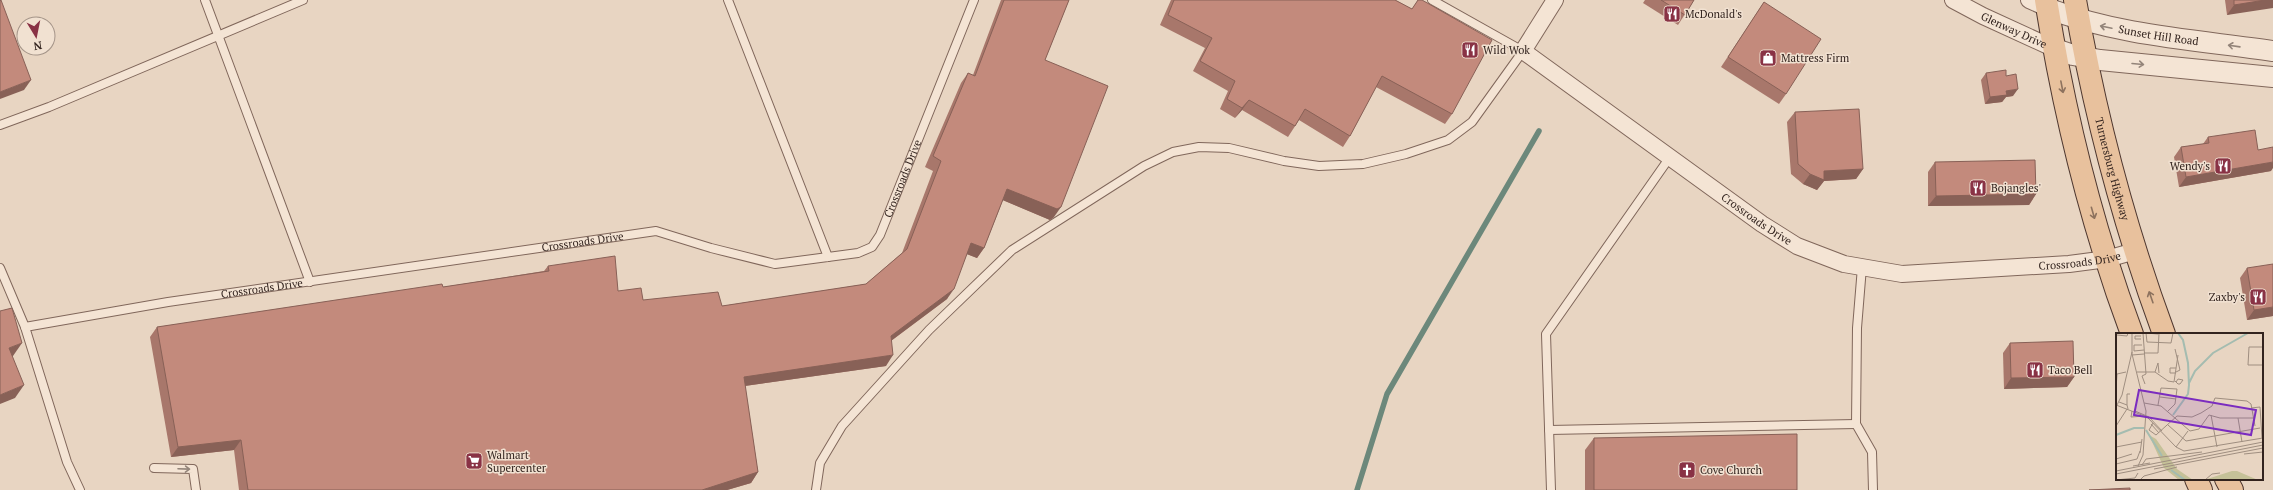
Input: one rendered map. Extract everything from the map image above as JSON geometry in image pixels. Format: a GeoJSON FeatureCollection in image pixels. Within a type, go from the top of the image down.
{"type":"FeatureCollection","features":[{"type":"Feature","properties":{"kind":"main road"},"geometry":{"type":"LineString","coordinates":[[2041,3],[2055,49],[2076,146],[2107,259],[2132,333]]}},
{"type":"Feature","properties":{"kind":"main road","name":"Turnersburg Highway"},"geometry":{"type":"LineString","coordinates":[[2077,8],[2085,58],[2105,149],[2135,251],[2164,333]]}},
{"type":"Feature","properties":{"kind":"main road"},"geometry":{"type":"LineString","coordinates":[[2196,480],[2201,490]]}},
{"type":"Feature","properties":{"kind":"main road"},"geometry":{"type":"LineString","coordinates":[[2227,480],[2232,490]]}},
{"type":"Feature","properties":{"kind":"street"},"geometry":{"type":"LineString","coordinates":[[1523,51],[1555,0]]}},
{"type":"Feature","properties":{"kind":"street","name":"Glenway Drive"},"geometry":{"type":"LineString","coordinates":[[1953,0],[1982,16],[2055,49]]}},
{"type":"Feature","properties":{"kind":"street","name":"Sunset Hill Road"},"geometry":{"type":"LineString","coordinates":[[2041,3],[2077,8],[2116,29],[2273,51]]}},
{"type":"Feature","properties":{"kind":"street"},"geometry":{"type":"LineString","coordinates":[[2055,49],[2085,58],[2273,77]]}},
{"type":"Feature","properties":{"kind":"street","name":"Crossroads Drive"},"geometry":{"type":"LineString","coordinates":[[1523,51],[1762,224],[1798,246],[1844,264],[1902,274],[2069,264],[2107,259],[2135,251]]}},
{"type":"Feature","properties":{"kind":"lane"},"geometry":{"type":"LineString","coordinates":[[205,0],[310,282]]}},
{"type":"Feature","properties":{"kind":"lane"},"geometry":{"type":"LineString","coordinates":[[0,125],[49,107],[303,0]]}},
{"type":"Feature","properties":{"kind":"lane"},"geometry":{"type":"LineString","coordinates":[[728,0],[828,257]]}},
{"type":"Feature","properties":{"kind":"lane","name":"Crossroads Drive"},"geometry":{"type":"LineString","coordinates":[[25,327],[168,302],[656,231],[711,248],[775,264],[858,253],[872,247],[880,234],[974,0]]}},
{"type":"Feature","properties":{"kind":"lane","name":"Crossroads Drive"},"geometry":{"type":"LineString","coordinates":[[1432,0],[1523,51]]}},
{"type":"Feature","properties":{"kind":"lane"},"geometry":{"type":"LineString","coordinates":[[816,490],[820,463],[842,426],[929,330],[1012,250],[1144,166],[1173,152],[1199,147],[1229,148],[1284,161],[1319,166],[1363,164],[1406,154],[1448,140],[1472,122],[1523,51]]}},
{"type":"Feature","properties":{"kind":"lane"},"geometry":{"type":"LineString","coordinates":[[1551,490],[1546,334],[1670,157]]}},
{"type":"Feature","properties":{"kind":"lane"},"geometry":{"type":"LineString","coordinates":[[1862,267],[1857,328],[1856,424],[1872,452],[1873,490]]}},
{"type":"Feature","properties":{"kind":"lane"},"geometry":{"type":"LineString","coordinates":[[0,268],[25,327],[67,462],[80,490]]}},
{"type":"Feature","properties":{"kind":"lane"},"geometry":{"type":"LineString","coordinates":[[1549,430],[1856,424]]}},
{"type":"Feature","properties":{"kind":"lane"},"geometry":{"type":"LineString","coordinates":[[154,468],[193,469],[196,490]]}},
{"type":"Feature","properties":{"kind":"building"},"geometry":{"type":"Polygon","coordinates":[[[1,0],[16,40],[16,56],[22,56],[31,80],[0,92],[1,0]]]}},
{"type":"Feature","properties":{"kind":"building"},"geometry":{"type":"Polygon","coordinates":[[[1004,0],[1069,0],[1045,60],[1108,86],[1061,207],[1057,209],[1007,189],[984,248],[971,243],[954,289],[891,336],[893,355],[744,377],[758,472],[702,490],[248,490],[241,440],[178,447],[157,327],[442,284],[443,287],[549,271],[548,266],[615,256],[618,291],[641,288],[643,300],[718,292],[722,306],[866,284],[907,249],[941,161],[933,156],[968,73],[975,76],[1004,0]]]}},
{"type":"Feature","properties":{"kind":"building"},"geometry":{"type":"Polygon","coordinates":[[[1174,0],[1395,0],[1412,9],[1418,0],[1422,0],[1492,40],[1452,114],[1382,76],[1350,136],[1305,109],[1295,126],[1249,100],[1242,108],[1227,99],[1235,81],[1200,61],[1212,38],[1168,15],[1174,0]]]}},
{"type":"Feature","properties":{"kind":"building"},"geometry":{"type":"Polygon","coordinates":[[[1661,0],[1694,0],[1685,15],[1661,0]]]}},
{"type":"Feature","properties":{"kind":"building"},"geometry":{"type":"Polygon","coordinates":[[[2234,0],[2265,0],[2234,5],[2234,0]]]}},
{"type":"Feature","properties":{"kind":"building","name":"Mattress Firm"},"geometry":{"type":"Polygon","coordinates":[[[1764,2],[1821,39],[1786,94],[1728,57],[1764,2]]]}},
{"type":"Feature","properties":{"kind":"building"},"geometry":{"type":"Polygon","coordinates":[[[2006,70],[2006,76],[2016,74],[2018,89],[2006,91],[2007,95],[1990,97],[1986,73],[2006,70]]]}},
{"type":"Feature","properties":{"kind":"building"},"geometry":{"type":"Polygon","coordinates":[[[1859,109],[1863,169],[1824,171],[1824,180],[1810,174],[1798,164],[1795,112],[1859,109]]]}},
{"type":"Feature","properties":{"kind":"building","name":"Wendy's"},"geometry":{"type":"Polygon","coordinates":[[[2255,130],[2258,150],[2273,147],[2273,162],[2186,177],[2181,147],[2209,143],[2208,137],[2255,130]]]}},
{"type":"Feature","properties":{"kind":"building","name":"Bojangles'"},"geometry":{"type":"Polygon","coordinates":[[[2035,160],[2036,194],[1936,196],[1935,162],[2035,160]]]}},
{"type":"Feature","properties":{"kind":"building"},"geometry":{"type":"Polygon","coordinates":[[[2273,264],[2273,307],[2254,310],[2247,268],[2273,264]]]}},
{"type":"Feature","properties":{"kind":"building"},"geometry":{"type":"Polygon","coordinates":[[[12,308],[22,343],[9,348],[24,385],[0,395],[0,311],[12,308]]]}},
{"type":"Feature","properties":{"kind":"building","name":"Taco Bell"},"geometry":{"type":"Polygon","coordinates":[[[2073,341],[2074,377],[2011,378],[2010,343],[2073,341]]]}},
{"type":"Feature","properties":{"kind":"building","name":"Cove Church"},"geometry":{"type":"Polygon","coordinates":[[[1797,434],[1797,490],[1594,490],[1594,438],[1797,434]]]}},
{"type":"Feature","properties":{"kind":"building"},"geometry":{"type":"Polygon","coordinates":[[[2130,488],[2130,490],[2089,490],[2130,488]]]}},
{"type":"Feature","properties":{"kind":"waterway"},"geometry":{"type":"LineString","coordinates":[[1357,490],[1387,394],[1539,131]]}},
{"type":"Feature","properties":{"kind":"place","name":"McDonald's"},"geometry":{"type":"Point","coordinates":[1672,14]}},
{"type":"Feature","properties":{"kind":"place","name":"Wild Wok"},"geometry":{"type":"Point","coordinates":[1470,50]}},
{"type":"Feature","properties":{"kind":"place","name":"Mattress Firm"},"geometry":{"type":"Point","coordinates":[1768,58]}},
{"type":"Feature","properties":{"kind":"place","name":"Wendy's"},"geometry":{"type":"Point","coordinates":[2223,166]}},
{"type":"Feature","properties":{"kind":"place","name":"Bojangles'"},"geometry":{"type":"Point","coordinates":[1978,188]}},
{"type":"Feature","properties":{"kind":"place","name":"Zaxby's"},"geometry":{"type":"Point","coordinates":[2258,297]}},
{"type":"Feature","properties":{"kind":"place","name":"Taco Bell"},"geometry":{"type":"Point","coordinates":[2035,370]}},
{"type":"Feature","properties":{"kind":"place","name":"Walmart Supercenter"},"geometry":{"type":"Point","coordinates":[474,461]}},
{"type":"Feature","properties":{"kind":"place","name":"Cove Church"},"geometry":{"type":"Point","coordinates":[1687,470]}}]}
